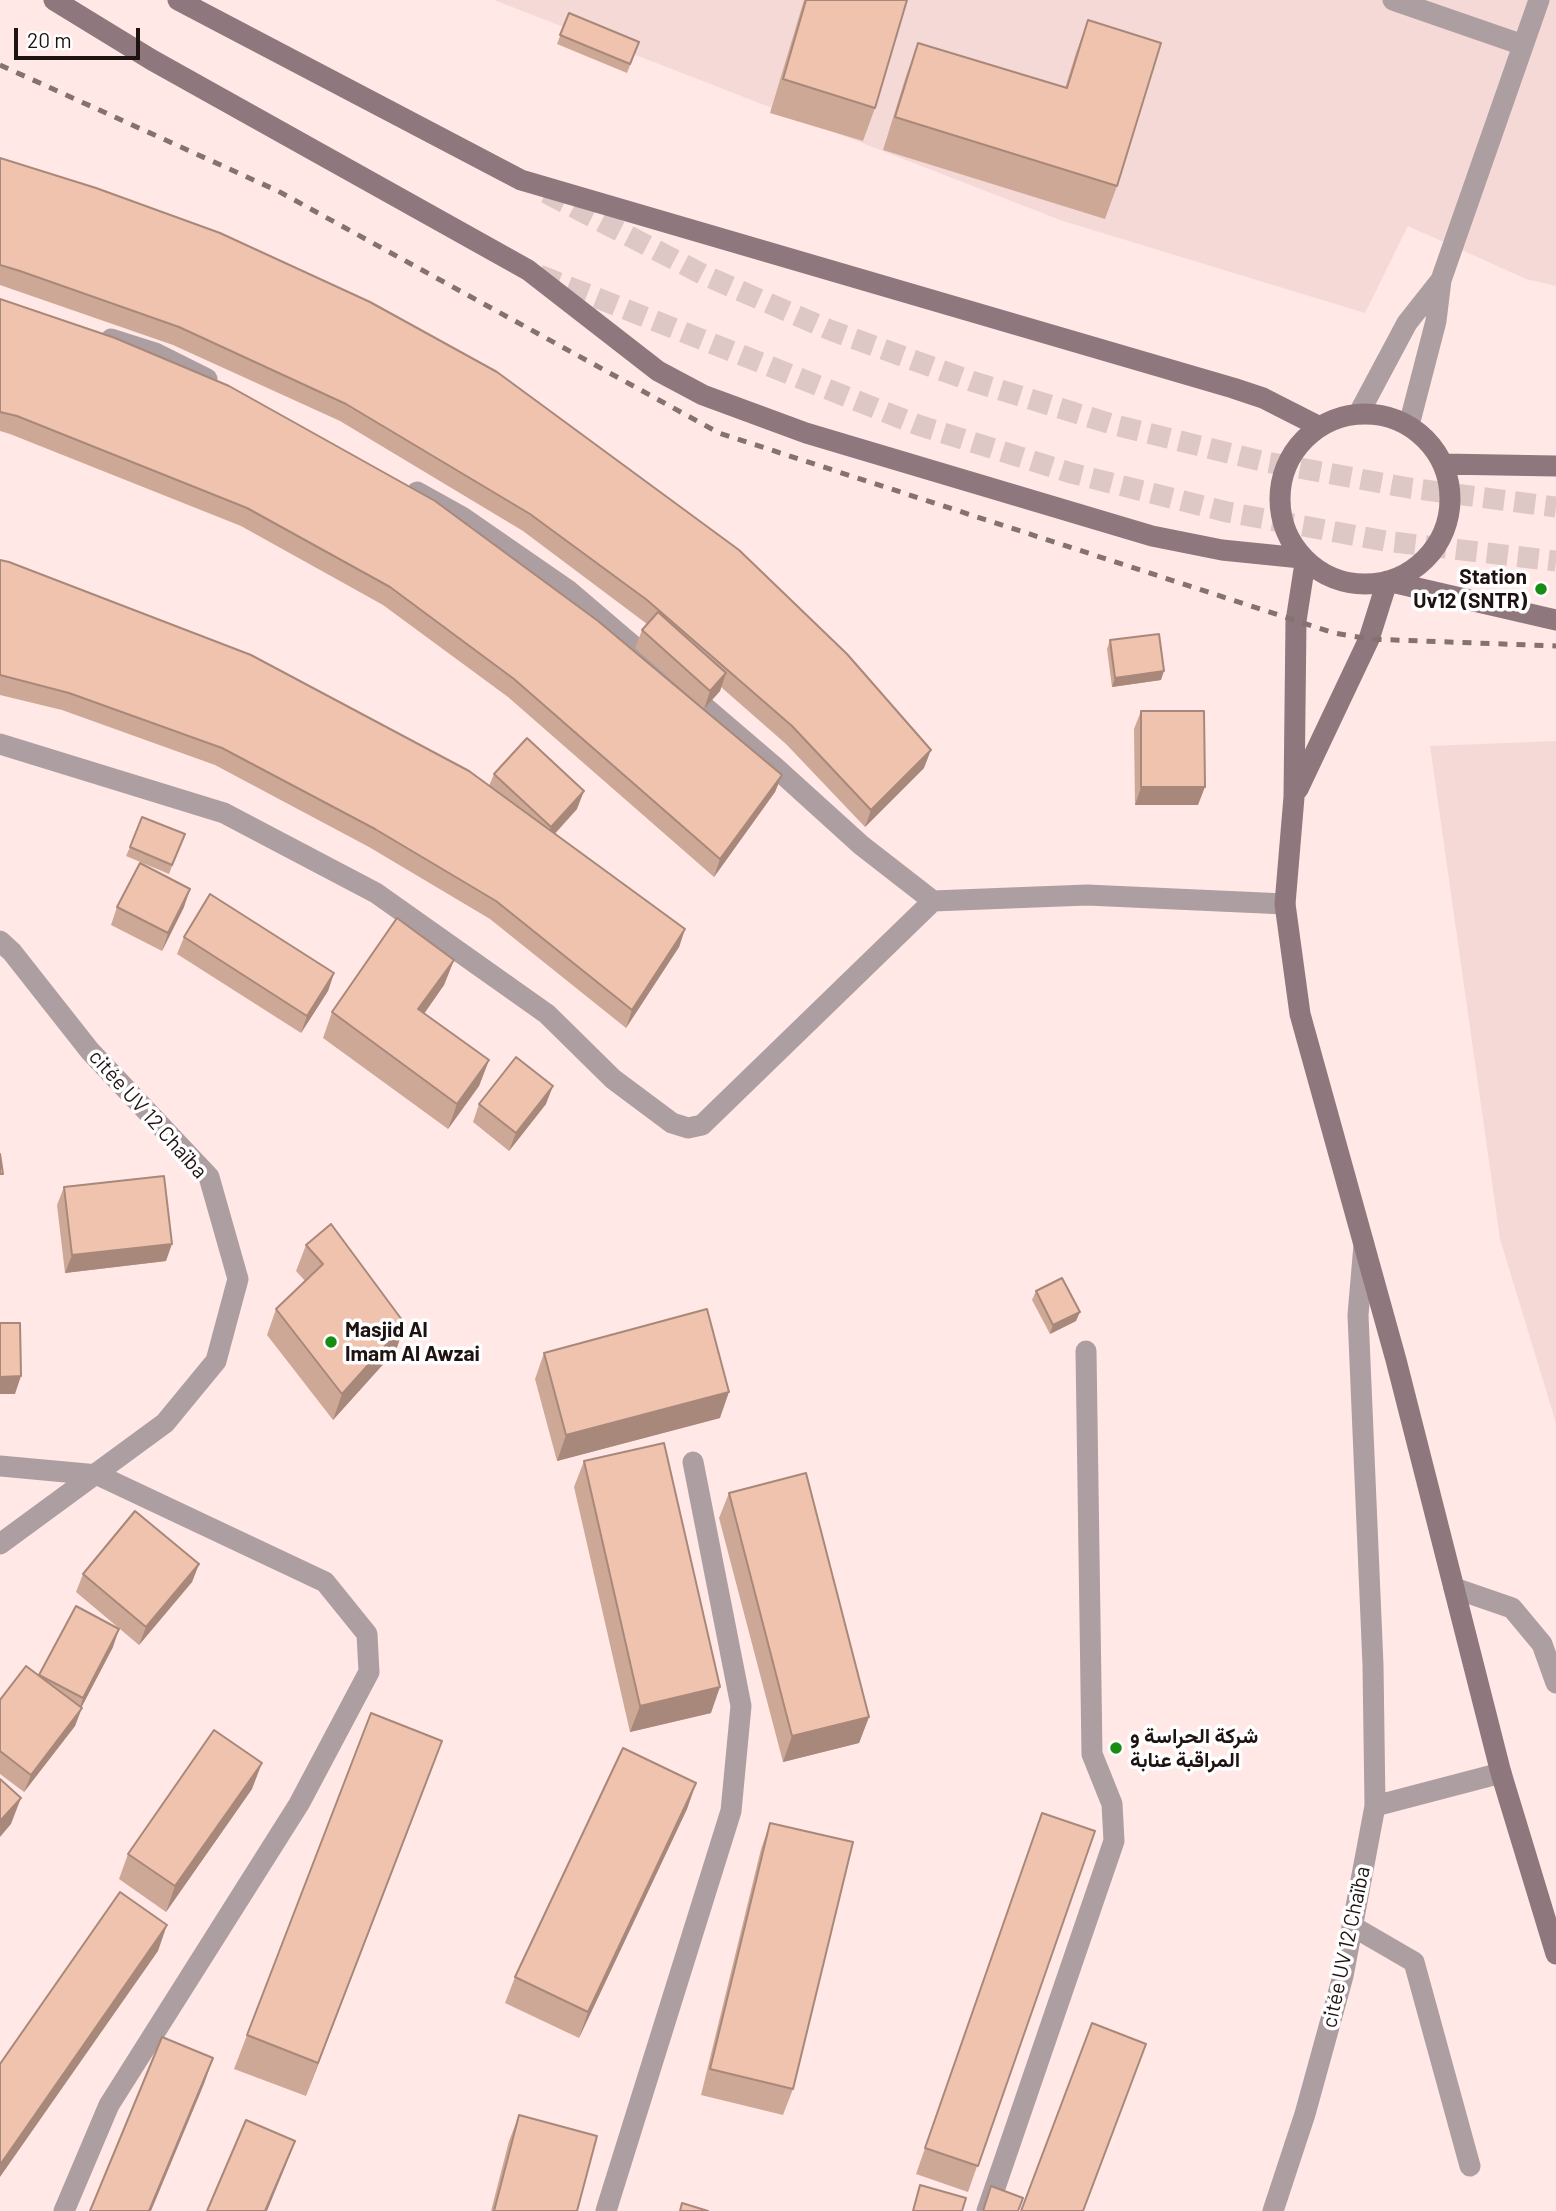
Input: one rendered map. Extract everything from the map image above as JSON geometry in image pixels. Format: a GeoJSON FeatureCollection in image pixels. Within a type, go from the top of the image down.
{"type":"FeatureCollection","features":[{"type":"Feature","properties":{"kind":"main road"},"geometry":{"type":"LineString","coordinates":[[54,0],[152,60],[528,270],[658,371],[703,394],[752,414],[1152,536],[1222,550],[1303,560],[1330,577],[1358,584],[1387,581],[1410,571],[1428,556],[1442,535],[1450,512],[1449,488],[1443,464],[1429,442],[1409,425],[1385,415],[1359,413],[1334,418],[1294,450],[1283,473],[1279,498],[1283,522],[1303,560],[1296,621],[1294,797],[1285,904],[1300,1014],[1364,1243],[1501,1773],[1556,1954]]}},
{"type":"Feature","properties":{"kind":"main road"},"geometry":{"type":"LineString","coordinates":[[178,0],[522,180],[1233,388],[1263,398],[1320,427]]}},
{"type":"Feature","properties":{"kind":"main road"},"geometry":{"type":"LineString","coordinates":[[1443,464],[1556,466]]}},
{"type":"Feature","properties":{"kind":"main road"},"geometry":{"type":"LineString","coordinates":[[1387,581],[1556,620]]}},
{"type":"Feature","properties":{"kind":"main road"},"geometry":{"type":"LineString","coordinates":[[1294,797],[1369,639],[1387,581]]}},
{"type":"Feature","properties":{"kind":"street"},"geometry":{"type":"LineString","coordinates":[[1393,0],[1523,45]]}},
{"type":"Feature","properties":{"kind":"street"},"geometry":{"type":"LineString","coordinates":[[1409,425],[1436,321],[1441,279],[1539,0]]}},
{"type":"Feature","properties":{"kind":"street"},"geometry":{"type":"LineString","coordinates":[[1359,413],[1407,323],[1441,279]]}},
{"type":"Feature","properties":{"kind":"street"},"geometry":{"type":"LineString","coordinates":[[90,333],[155,354],[228,389]]}},
{"type":"Feature","properties":{"kind":"street"},"geometry":{"type":"LineString","coordinates":[[396,480],[462,517],[569,592],[776,768],[860,845],[933,901],[1087,895],[1285,904]]}},
{"type":"Feature","properties":{"kind":"street"},"geometry":{"type":"LineString","coordinates":[[0,744],[224,813],[376,893],[547,1014],[613,1079],[672,1123],[688,1128],[702,1125],[933,901]]}},
{"type":"Feature","properties":{"kind":"street","name":"citée UV 12 Chaïba"},"geometry":{"type":"LineString","coordinates":[[0,1544],[98,1475],[165,1423],[216,1361],[238,1279],[209,1177],[90,1051],[4,952]]}},
{"type":"Feature","properties":{"kind":"street","name":"citée UV 12 Chaïba"},"geometry":{"type":"LineString","coordinates":[[1273,2211],[1308,2101],[1343,1976],[1375,1806],[1373,1665],[1358,1315],[1364,1243]]}},
{"type":"Feature","properties":{"kind":"street"},"geometry":{"type":"LineString","coordinates":[[987,2211],[1114,1841],[1112,1804],[1092,1754],[1086,1350]]}},
{"type":"Feature","properties":{"kind":"street"},"geometry":{"type":"LineString","coordinates":[[606,2211],[731,1811],[741,1706],[693,1462]]}},
{"type":"Feature","properties":{"kind":"street"},"geometry":{"type":"LineString","coordinates":[[0,1466],[98,1475],[325,1582],[367,1634],[369,1672],[299,1804],[109,2105],[64,2211]]}},
{"type":"Feature","properties":{"kind":"street"},"geometry":{"type":"LineString","coordinates":[[1454,1588],[1512,1608],[1542,1644],[1556,1683]]}},
{"type":"Feature","properties":{"kind":"street"},"geometry":{"type":"LineString","coordinates":[[1375,1806],[1501,1773]]}},
{"type":"Feature","properties":{"kind":"street"},"geometry":{"type":"LineString","coordinates":[[1352,1926],[1414,1962],[1470,2166]]}},
{"type":"Feature","properties":{"kind":"shaded area"},"geometry":{"type":"Polygon","coordinates":[[[494,0],[1556,0],[1556,286],[1526,279],[1408,226],[1365,313],[1063,221],[494,0]]]}},
{"type":"Feature","properties":{"kind":"shaded area"},"geometry":{"type":"Polygon","coordinates":[[[1556,741],[1556,1423],[1500,1239],[1430,746],[1556,741]]]}},
{"type":"Feature","properties":{"kind":"building"},"geometry":{"type":"Polygon","coordinates":[[[806,0],[907,0],[875,108],[783,79],[806,0]]]}},
{"type":"Feature","properties":{"kind":"building"},"geometry":{"type":"Polygon","coordinates":[[[569,13],[639,42],[630,64],[560,35],[569,13]]]}},
{"type":"Feature","properties":{"kind":"building"},"geometry":{"type":"Polygon","coordinates":[[[1088,20],[1161,43],[1117,186],[895,117],[918,43],[1067,88],[1088,20]]]}},
{"type":"Feature","properties":{"kind":"building"},"geometry":{"type":"Polygon","coordinates":[[[0,158],[96,188],[220,233],[370,302],[497,372],[739,550],[847,654],[931,750],[871,810],[792,726],[647,600],[530,514],[346,404],[179,327],[0,265],[0,158]]]}},
{"type":"Feature","properties":{"kind":"building"},"geometry":{"type":"Polygon","coordinates":[[[0,299],[115,338],[229,386],[435,501],[598,621],[782,775],[720,859],[514,679],[390,587],[247,508],[17,416],[0,412],[0,299]]]}},
{"type":"Feature","properties":{"kind":"building"},"geometry":{"type":"Polygon","coordinates":[[[0,560],[251,655],[469,771],[685,929],[632,1010],[496,901],[375,829],[222,748],[69,693],[0,675],[0,560]]]}},
{"type":"Feature","properties":{"kind":"building"},"geometry":{"type":"Polygon","coordinates":[[[658,612],[726,673],[710,691],[642,630],[658,612]]]}},
{"type":"Feature","properties":{"kind":"building"},"geometry":{"type":"Polygon","coordinates":[[[1159,634],[1164,671],[1115,678],[1110,640],[1159,634]]]}},
{"type":"Feature","properties":{"kind":"building"},"geometry":{"type":"Polygon","coordinates":[[[1141,711],[1204,711],[1205,787],[1141,787],[1141,711]]]}},
{"type":"Feature","properties":{"kind":"building"},"geometry":{"type":"Polygon","coordinates":[[[527,738],[584,791],[551,827],[494,774],[527,738]]]}},
{"type":"Feature","properties":{"kind":"building"},"geometry":{"type":"Polygon","coordinates":[[[142,817],[185,834],[172,865],[130,847],[142,817]]]}},
{"type":"Feature","properties":{"kind":"building"},"geometry":{"type":"Polygon","coordinates":[[[140,863],[190,889],[168,933],[117,907],[140,863]]]}},
{"type":"Feature","properties":{"kind":"building"},"geometry":{"type":"Polygon","coordinates":[[[210,894],[334,973],[307,1016],[184,937],[210,894]]]}},
{"type":"Feature","properties":{"kind":"building"},"geometry":{"type":"Polygon","coordinates":[[[397,918],[454,960],[418,1009],[489,1060],[457,1104],[332,1012],[397,918]]]}},
{"type":"Feature","properties":{"kind":"building"},"geometry":{"type":"Polygon","coordinates":[[[516,1057],[553,1086],[516,1133],[479,1104],[516,1057]]]}},
{"type":"Feature","properties":{"kind":"building"},"geometry":{"type":"Polygon","coordinates":[[[164,1176],[172,1244],[72,1255],[64,1187],[164,1176]]]}},
{"type":"Feature","properties":{"kind":"building","name":"Masjid Al Imam Al Awzai"},"geometry":{"type":"Polygon","coordinates":[[[331,1224],[405,1324],[342,1394],[276,1309],[323,1264],[306,1245],[331,1224]]]}},
{"type":"Feature","properties":{"kind":"building"},"geometry":{"type":"Polygon","coordinates":[[[1062,1278],[1080,1312],[1053,1325],[1036,1291],[1062,1278]]]}},
{"type":"Feature","properties":{"kind":"building"},"geometry":{"type":"Polygon","coordinates":[[[707,1309],[729,1392],[566,1435],[544,1353],[707,1309]]]}},
{"type":"Feature","properties":{"kind":"building"},"geometry":{"type":"Polygon","coordinates":[[[0,1323],[20,1323],[21,1376],[0,1377],[0,1323]]]}},
{"type":"Feature","properties":{"kind":"building"},"geometry":{"type":"Polygon","coordinates":[[[664,1443],[720,1687],[640,1706],[584,1461],[664,1443]]]}},
{"type":"Feature","properties":{"kind":"building"},"geometry":{"type":"Polygon","coordinates":[[[806,1473],[869,1717],[792,1736],[729,1493],[806,1473]]]}},
{"type":"Feature","properties":{"kind":"building"},"geometry":{"type":"Polygon","coordinates":[[[135,1511],[199,1564],[146,1627],[83,1574],[135,1511]]]}},
{"type":"Feature","properties":{"kind":"building"},"geometry":{"type":"Polygon","coordinates":[[[76,1606],[119,1629],[83,1698],[39,1675],[76,1606]]]}},
{"type":"Feature","properties":{"kind":"building"},"geometry":{"type":"Polygon","coordinates":[[[26,1666],[82,1708],[31,1775],[0,1751],[0,1700],[26,1666]]]}},
{"type":"Feature","properties":{"kind":"building"},"geometry":{"type":"Polygon","coordinates":[[[371,1713],[442,1741],[318,2063],[247,2035],[371,1713]]]}},
{"type":"Feature","properties":{"kind":"building"},"geometry":{"type":"Polygon","coordinates":[[[214,1730],[262,1763],[175,1886],[128,1854],[214,1730]]]}},
{"type":"Feature","properties":{"kind":"building"},"geometry":{"type":"Polygon","coordinates":[[[623,1748],[696,1783],[588,2012],[515,1977],[623,1748]]]}},
{"type":"Feature","properties":{"kind":"building"},"geometry":{"type":"Polygon","coordinates":[[[0,1779],[21,1798],[0,1821],[0,1779]]]}},
{"type":"Feature","properties":{"kind":"building"},"geometry":{"type":"Polygon","coordinates":[[[1042,1813],[1095,1831],[978,2166],[925,2148],[1042,1813]]]}},
{"type":"Feature","properties":{"kind":"building"},"geometry":{"type":"Polygon","coordinates":[[[770,1823],[853,1842],[793,2089],[710,2069],[770,1823]]]}},
{"type":"Feature","properties":{"kind":"building"},"geometry":{"type":"Polygon","coordinates":[[[120,1892],[167,1925],[0,2165],[0,2064],[120,1892]]]}},
{"type":"Feature","properties":{"kind":"building"},"geometry":{"type":"Polygon","coordinates":[[[1092,2023],[1146,2044],[1083,2211],[1021,2211],[1092,2023]]]}},
{"type":"Feature","properties":{"kind":"building"},"geometry":{"type":"Polygon","coordinates":[[[162,2037],[213,2058],[149,2211],[90,2211],[162,2037]]]}},
{"type":"Feature","properties":{"kind":"building"},"geometry":{"type":"Polygon","coordinates":[[[519,2115],[597,2136],[577,2211],[494,2211],[519,2115]]]}},
{"type":"Feature","properties":{"kind":"building"},"geometry":{"type":"Polygon","coordinates":[[[246,2120],[295,2141],[265,2211],[207,2211],[246,2120]]]}},
{"type":"Feature","properties":{"kind":"building"},"geometry":{"type":"Polygon","coordinates":[[[920,2185],[966,2198],[962,2211],[913,2211],[920,2185]]]}},
{"type":"Feature","properties":{"kind":"building"},"geometry":{"type":"Polygon","coordinates":[[[991,2186],[1023,2198],[1018,2211],[983,2211],[991,2186]]]}},
{"type":"Feature","properties":{"kind":"building"},"geometry":{"type":"Polygon","coordinates":[[[682,2203],[708,2211],[680,2211],[682,2203]]]}},
{"type":"Feature","properties":{"kind":"tunnel"},"geometry":{"type":"LineString","coordinates":[[546,193],[704,275],[830,330],[971,381],[1115,425],[1261,461],[1409,488],[1556,507]]}},
{"type":"Feature","properties":{"kind":"tunnel"},"geometry":{"type":"LineString","coordinates":[[539,275],[918,425],[1071,473],[1227,512],[1385,541],[1556,561]]}},
{"type":"Feature","properties":{"kind":"railway"},"geometry":{"type":"LineString","coordinates":[[0,65],[278,191],[719,433],[1334,633],[1369,639],[1556,646]]}},
{"type":"Feature","properties":{"kind":"place","name":"Station Uv12 (SNTR)"},"geometry":{"type":"Point","coordinates":[1541,589]}},
{"type":"Feature","properties":{"kind":"place","name":"Masjid Al Imam Al Awzai"},"geometry":{"type":"Point","coordinates":[331,1342]}},
{"type":"Feature","properties":{"kind":"place","name":"شركة الحراسة و المراقبة عنابة"},"geometry":{"type":"Point","coordinates":[1116,1748]}}]}
